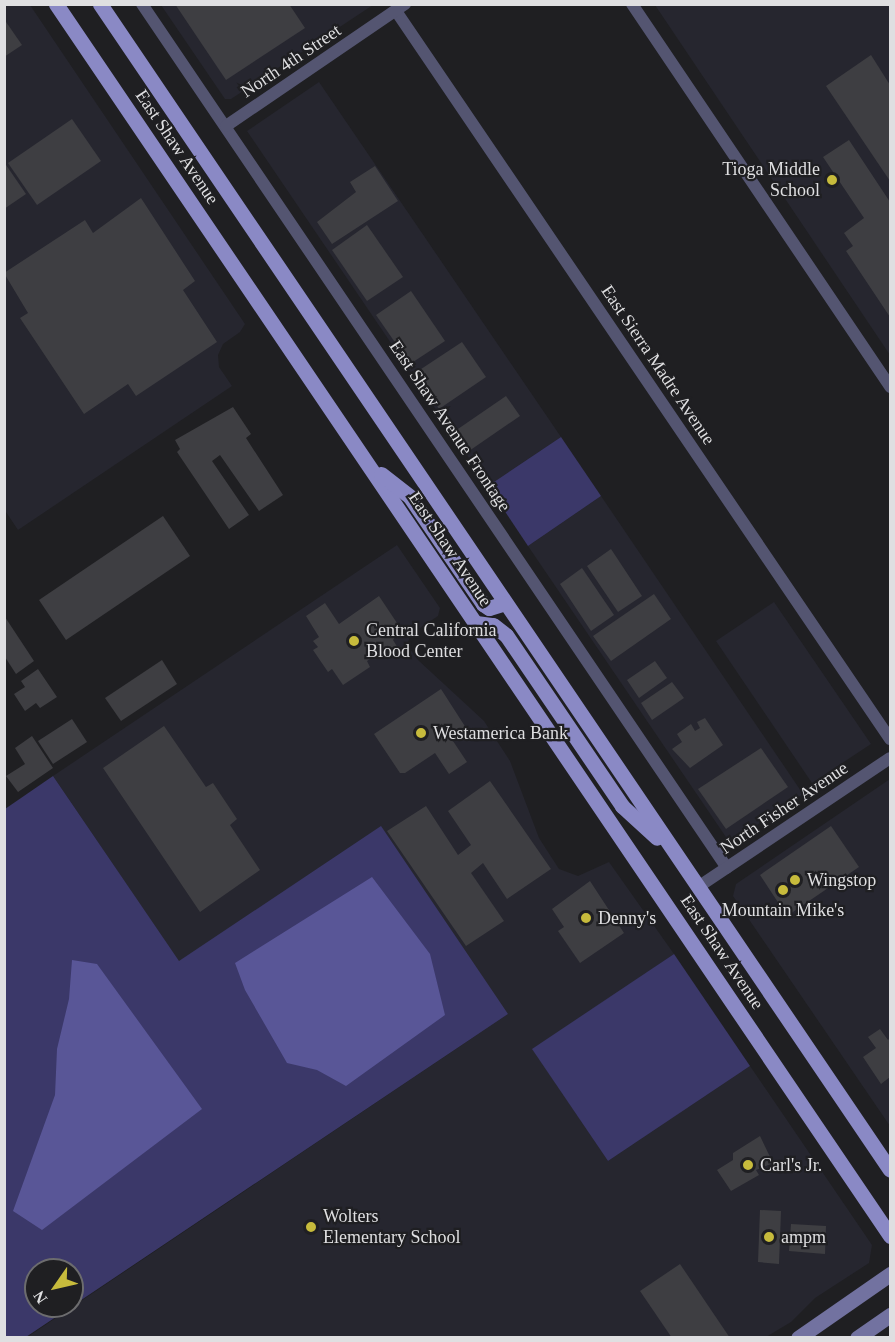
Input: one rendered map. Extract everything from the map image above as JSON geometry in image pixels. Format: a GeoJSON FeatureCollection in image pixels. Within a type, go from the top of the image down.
{"type":"FeatureCollection","features":[{"type":"Feature","properties":{"kind":"main road","name":"East Shaw Avenue"},"geometry":{"type":"LineString","coordinates":[[56,4],[891,1236]]}},
{"type":"Feature","properties":{"kind":"main road","name":"East Shaw Avenue"},"geometry":{"type":"LineString","coordinates":[[100,4],[504,603],[891,1170]]}},
{"type":"Feature","properties":{"kind":"main road"},"geometry":{"type":"LineString","coordinates":[[369,465],[410,497],[483,604],[489,608],[504,603]]}},
{"type":"Feature","properties":{"kind":"main road"},"geometry":{"type":"LineString","coordinates":[[476,623],[493,625],[506,635],[622,806],[676,855]]}},
{"type":"Feature","properties":{"kind":"main road"},"geometry":{"type":"LineString","coordinates":[[798,1338],[891,1274]]}},
{"type":"Feature","properties":{"kind":"main road"},"geometry":{"type":"LineString","coordinates":[[857,1338],[891,1315]]}},
{"type":"Feature","properties":{"kind":"street","name":"East Shaw Avenue Frontage"},"geometry":{"type":"LineString","coordinates":[[142,4],[727,868]]}},
{"type":"Feature","properties":{"kind":"street"},"geometry":{"type":"LineString","coordinates":[[632,4],[891,387]]}},
{"type":"Feature","properties":{"kind":"street","name":"North 4th Street"},"geometry":{"type":"LineString","coordinates":[[226,126],[401,8]]}},
{"type":"Feature","properties":{"kind":"street","name":"East Sierra Madre Avenue"},"geometry":{"type":"LineString","coordinates":[[401,8],[891,739]]}},
{"type":"Feature","properties":{"kind":"street","name":"North Fisher Avenue"},"geometry":{"type":"LineString","coordinates":[[698,887],[891,758]]}},
{"type":"Feature","properties":{"kind":"shaded area"},"geometry":{"type":"Polygon","coordinates":[[[4,5],[30,5],[245,324],[240,332],[223,344],[218,355],[219,367],[232,386],[18,530],[4,509],[4,5]]]}},
{"type":"Feature","properties":{"kind":"shaded area"},"geometry":{"type":"Polygon","coordinates":[[[161,5],[373,5],[231,99],[225,99],[161,5]]]}},
{"type":"Feature","properties":{"kind":"shaded area","name":"Tioga Middle School"},"geometry":{"type":"Polygon","coordinates":[[[655,5],[890,5],[890,355],[655,5]]]}},
{"type":"Feature","properties":{"kind":"shaded area"},"geometry":{"type":"Polygon","coordinates":[[[319,82],[561,437],[488,486],[247,131],[319,82]]]}},
{"type":"Feature","properties":{"kind":"shaded area"},"geometry":{"type":"Polygon","coordinates":[[[561,437],[601,496],[528,546],[488,486],[561,437]]]}},
{"type":"Feature","properties":{"kind":"shaded area"},"geometry":{"type":"Polygon","coordinates":[[[601,496],[803,794],[730,843],[528,546],[601,496]]]}},
{"type":"Feature","properties":{"kind":"shaded area"},"geometry":{"type":"Polygon","coordinates":[[[397,545],[440,608],[438,616],[411,634],[407,645],[418,660],[484,721],[510,761],[539,838],[559,869],[578,876],[609,862],[674,954],[533,1050],[608,1161],[750,1066],[872,1245],[869,1263],[815,1298],[791,1322],[766,1337],[26,1338],[56,1318],[84,1318],[84,1299],[508,1014],[179,962],[53,776],[397,545]]]}},
{"type":"Feature","properties":{"kind":"shaded area"},"geometry":{"type":"Polygon","coordinates":[[[774,602],[871,744],[812,783],[716,641],[774,602]]]}},
{"type":"Feature","properties":{"kind":"shaded area"},"geometry":{"type":"Polygon","coordinates":[[[53,776],[179,961],[381,826],[508,1014],[84,1298],[84,1258],[24,1258],[24,1318],[54,1318],[26,1337],[5,1338],[5,809],[53,776]]]}},
{"type":"Feature","properties":{"kind":"shaded area"},"geometry":{"type":"Polygon","coordinates":[[[890,779],[890,1126],[733,896],[736,884],[890,779]]]}},
{"type":"Feature","properties":{"kind":"shaded area"},"geometry":{"type":"Polygon","coordinates":[[[372,877],[430,954],[445,1015],[346,1086],[317,1070],[287,1063],[245,990],[235,963],[372,877]]]}},
{"type":"Feature","properties":{"kind":"shaded area"},"geometry":{"type":"Polygon","coordinates":[[[674,954],[750,1066],[608,1161],[532,1049],[674,954]]]}},
{"type":"Feature","properties":{"kind":"shaded area"},"geometry":{"type":"Polygon","coordinates":[[[72,960],[97,964],[202,1109],[42,1230],[13,1211],[55,1095],[57,1049],[69,999],[72,960]]]}},
{"type":"Feature","properties":{"kind":"building"},"geometry":{"type":"Polygon","coordinates":[[[175,4],[289,4],[305,28],[226,80],[175,4]]]}},
{"type":"Feature","properties":{"kind":"building"},"geometry":{"type":"Polygon","coordinates":[[[4,19],[22,45],[4,57],[4,19]]]}},
{"type":"Feature","properties":{"kind":"building"},"geometry":{"type":"Polygon","coordinates":[[[871,55],[890,85],[890,181],[826,86],[871,55]]]}},
{"type":"Feature","properties":{"kind":"building"},"geometry":{"type":"Polygon","coordinates":[[[72,119],[101,161],[37,205],[8,163],[72,119]]]}},
{"type":"Feature","properties":{"kind":"building"},"geometry":{"type":"Polygon","coordinates":[[[849,140],[890,202],[890,317],[846,251],[853,246],[844,233],[864,218],[823,157],[849,140]]]}},
{"type":"Feature","properties":{"kind":"building"},"geometry":{"type":"Polygon","coordinates":[[[4,162],[26,194],[4,209],[4,162]]]}},
{"type":"Feature","properties":{"kind":"building"},"geometry":{"type":"Polygon","coordinates":[[[375,166],[398,201],[332,244],[317,222],[356,192],[350,182],[375,166]]]}},
{"type":"Feature","properties":{"kind":"building"},"geometry":{"type":"Polygon","coordinates":[[[141,198],[195,281],[183,290],[217,342],[136,396],[128,384],[84,414],[20,318],[28,313],[4,273],[85,220],[93,233],[141,198]]]}},
{"type":"Feature","properties":{"kind":"building"},"geometry":{"type":"Polygon","coordinates":[[[367,225],[403,277],[367,301],[332,250],[367,225]]]}},
{"type":"Feature","properties":{"kind":"building"},"geometry":{"type":"Polygon","coordinates":[[[411,291],[445,341],[410,364],[376,315],[411,291]]]}},
{"type":"Feature","properties":{"kind":"building"},"geometry":{"type":"Polygon","coordinates":[[[462,342],[486,377],[439,409],[415,373],[462,342]]]}},
{"type":"Feature","properties":{"kind":"building"},"geometry":{"type":"Polygon","coordinates":[[[506,396],[520,416],[469,451],[455,431],[506,396]]]}},
{"type":"Feature","properties":{"kind":"building"},"geometry":{"type":"Polygon","coordinates":[[[233,407],[251,434],[246,438],[283,495],[259,511],[220,455],[212,461],[249,515],[229,529],[177,452],[180,449],[175,440],[233,407]]]}},
{"type":"Feature","properties":{"kind":"building"},"geometry":{"type":"Polygon","coordinates":[[[163,516],[190,556],[66,640],[39,600],[163,516]]]}},
{"type":"Feature","properties":{"kind":"building"},"geometry":{"type":"Polygon","coordinates":[[[611,549],[642,596],[618,612],[587,566],[611,549]]]}},
{"type":"Feature","properties":{"kind":"building"},"geometry":{"type":"Polygon","coordinates":[[[582,568],[614,615],[591,631],[560,584],[582,568]]]}},
{"type":"Feature","properties":{"kind":"building"},"geometry":{"type":"Polygon","coordinates":[[[654,594],[671,619],[611,661],[593,636],[654,594]]]}},
{"type":"Feature","properties":{"kind":"building","name":"Central California Blood Center"},"geometry":{"type":"Polygon","coordinates":[[[379,596],[401,629],[393,640],[398,648],[387,656],[384,650],[367,661],[370,667],[343,685],[332,669],[328,672],[313,650],[318,647],[313,641],[319,637],[306,616],[325,603],[339,624],[379,596]]]}},
{"type":"Feature","properties":{"kind":"building"},"geometry":{"type":"Polygon","coordinates":[[[5,617],[34,661],[16,674],[5,657],[5,617]]]}},
{"type":"Feature","properties":{"kind":"building"},"geometry":{"type":"Polygon","coordinates":[[[162,660],[177,684],[121,721],[105,698],[162,660]]]}},
{"type":"Feature","properties":{"kind":"building"},"geometry":{"type":"Polygon","coordinates":[[[655,661],[667,678],[639,698],[627,680],[655,661]]]}},
{"type":"Feature","properties":{"kind":"building"},"geometry":{"type":"Polygon","coordinates":[[[38,669],[57,697],[40,708],[36,703],[25,711],[14,694],[25,687],[21,681],[38,669]]]}},
{"type":"Feature","properties":{"kind":"building"},"geometry":{"type":"Polygon","coordinates":[[[672,682],[684,698],[652,720],[641,703],[672,682]]]}},
{"type":"Feature","properties":{"kind":"building","name":"Westamerica Bank"},"geometry":{"type":"Polygon","coordinates":[[[441,689],[468,731],[453,741],[467,762],[449,774],[435,753],[405,773],[400,773],[374,734],[441,689]]]}},
{"type":"Feature","properties":{"kind":"building"},"geometry":{"type":"Polygon","coordinates":[[[705,718],[723,745],[690,768],[672,749],[682,742],[677,734],[691,724],[695,731],[700,728],[697,722],[705,718]]]}},
{"type":"Feature","properties":{"kind":"building"},"geometry":{"type":"Polygon","coordinates":[[[72,719],[87,742],[53,764],[38,741],[72,719]]]}},
{"type":"Feature","properties":{"kind":"building"},"geometry":{"type":"Polygon","coordinates":[[[164,726],[206,787],[213,783],[237,819],[230,825],[260,870],[200,912],[103,768],[164,726]]]}},
{"type":"Feature","properties":{"kind":"building"},"geometry":{"type":"Polygon","coordinates":[[[32,736],[53,768],[18,792],[6,776],[25,764],[15,748],[32,736]]]}},
{"type":"Feature","properties":{"kind":"building"},"geometry":{"type":"Polygon","coordinates":[[[761,748],[788,787],[726,829],[698,789],[761,748]]]}},
{"type":"Feature","properties":{"kind":"building"},"geometry":{"type":"Polygon","coordinates":[[[490,781],[551,869],[507,899],[483,863],[471,873],[504,921],[466,946],[387,831],[426,806],[458,855],[471,845],[448,811],[490,781]]]}},
{"type":"Feature","properties":{"kind":"building"},"geometry":{"type":"Polygon","coordinates":[[[831,826],[859,867],[787,916],[760,875],[831,826]]]}},
{"type":"Feature","properties":{"kind":"building","name":"Denny's"},"geometry":{"type":"Polygon","coordinates":[[[590,881],[624,933],[580,963],[558,931],[564,927],[552,909],[590,881]]]}},
{"type":"Feature","properties":{"kind":"building"},"geometry":{"type":"Polygon","coordinates":[[[880,1029],[888,1040],[890,1038],[890,1077],[881,1084],[863,1057],[876,1048],[868,1037],[880,1029]]]}},
{"type":"Feature","properties":{"kind":"building","name":"Carl's Jr."},"geometry":{"type":"Polygon","coordinates":[[[760,1136],[773,1163],[756,1170],[759,1175],[731,1191],[717,1170],[733,1160],[733,1153],[760,1136]]]}},
{"type":"Feature","properties":{"kind":"building","name":"ampm"},"geometry":{"type":"Polygon","coordinates":[[[760,1210],[781,1211],[779,1264],[758,1262],[760,1210]]]}},
{"type":"Feature","properties":{"kind":"building"},"geometry":{"type":"Polygon","coordinates":[[[791,1224],[826,1226],[825,1254],[789,1251],[791,1224]]]}},
{"type":"Feature","properties":{"kind":"building"},"geometry":{"type":"Polygon","coordinates":[[[680,1264],[730,1338],[672,1338],[640,1291],[680,1264]]]}},
{"type":"Feature","properties":{"kind":"place","name":"Tioga Middle School"},"geometry":{"type":"Point","coordinates":[832,180]}},
{"type":"Feature","properties":{"kind":"place","name":"Central California Blood Center"},"geometry":{"type":"Point","coordinates":[354,641]}},
{"type":"Feature","properties":{"kind":"place","name":"Westamerica Bank"},"geometry":{"type":"Point","coordinates":[421,733]}},
{"type":"Feature","properties":{"kind":"place","name":"Wingstop"},"geometry":{"type":"Point","coordinates":[795,880]}},
{"type":"Feature","properties":{"kind":"place","name":"Mountain Mike's"},"geometry":{"type":"Point","coordinates":[783,890]}},
{"type":"Feature","properties":{"kind":"place","name":"Denny's"},"geometry":{"type":"Point","coordinates":[586,918]}},
{"type":"Feature","properties":{"kind":"place","name":"Carl's Jr."},"geometry":{"type":"Point","coordinates":[748,1165]}},
{"type":"Feature","properties":{"kind":"place","name":"Wolters Elementary School"},"geometry":{"type":"Point","coordinates":[311,1227]}},
{"type":"Feature","properties":{"kind":"place","name":"ampm"},"geometry":{"type":"Point","coordinates":[769,1237]}}]}
